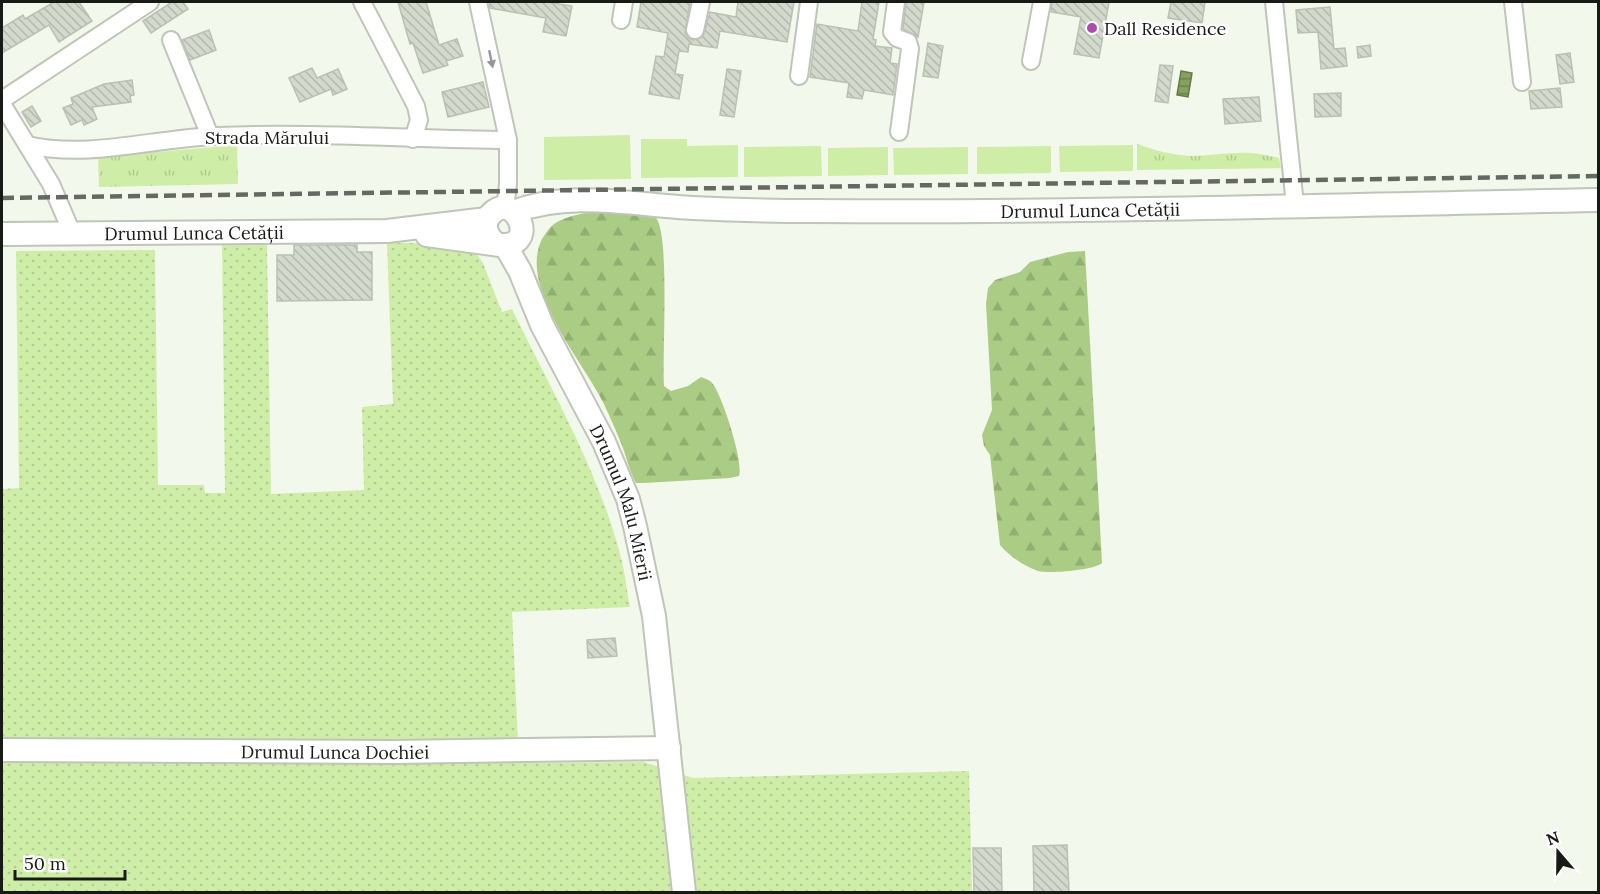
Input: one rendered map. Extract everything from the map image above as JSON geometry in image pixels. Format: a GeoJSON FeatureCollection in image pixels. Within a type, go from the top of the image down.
{"type":"FeatureCollection","features":[{"type":"Feature","properties":{"kind":"street"},"geometry":{"type":"LineString","coordinates":[[72,233],[58,197],[2,102],[150,2]]}},
{"type":"Feature","properties":{"kind":"street"},"geometry":{"type":"LineString","coordinates":[[362,2],[416,106],[419,120],[413,139]]}},
{"type":"Feature","properties":{"kind":"street"},"geometry":{"type":"LineString","coordinates":[[478,2],[508,140],[506,228]]}},
{"type":"Feature","properties":{"kind":"street"},"geometry":{"type":"LineString","coordinates":[[621,20],[624,2]]}},
{"type":"Feature","properties":{"kind":"street"},"geometry":{"type":"LineString","coordinates":[[695,30],[701,2]]}},
{"type":"Feature","properties":{"kind":"street"},"geometry":{"type":"LineString","coordinates":[[799,76],[809,2]]}},
{"type":"Feature","properties":{"kind":"street"},"geometry":{"type":"LineString","coordinates":[[896,2],[892,32],[897,38],[908,42],[910,49],[899,132]]}},
{"type":"Feature","properties":{"kind":"street"},"geometry":{"type":"LineString","coordinates":[[1031,61],[1042,2]]}},
{"type":"Feature","properties":{"kind":"street"},"geometry":{"type":"LineString","coordinates":[[1274,2],[1295,205]]}},
{"type":"Feature","properties":{"kind":"street"},"geometry":{"type":"LineString","coordinates":[[1513,2],[1522,82]]}},
{"type":"Feature","properties":{"kind":"street"},"geometry":{"type":"LineString","coordinates":[[171,40],[210,136]]}},
{"type":"Feature","properties":{"kind":"street","name":"Strada Mărului"},"geometry":{"type":"LineString","coordinates":[[27,145],[72,150],[210,136],[270,135],[508,140]]}},
{"type":"Feature","properties":{"kind":"street","name":"Drumul Lunca Cetății"},"geometry":{"type":"LineString","coordinates":[[2,234],[506,228],[542,204],[580,201],[731,210],[989,211],[1599,200]]}},
{"type":"Feature","properties":{"kind":"street","name":"Drumul Malu Mierii"},"geometry":{"type":"LineString","coordinates":[[506,228],[536,312],[604,442],[628,500],[654,615],[684,892]]}},
{"type":"Feature","properties":{"kind":"street","name":"Drumul Lunca Dochiei"},"geometry":{"type":"LineString","coordinates":[[2,750],[394,752],[669,748]]}},
{"type":"Feature","properties":{"kind":"green space"},"geometry":{"type":"Polygon","coordinates":[[[630,135],[631,179],[544,180],[544,137],[630,135]]]}},
{"type":"Feature","properties":{"kind":"green space"},"geometry":{"type":"Polygon","coordinates":[[[641,139],[687,139],[687,146],[738,145],[738,177],[641,178],[641,139]]]}},
{"type":"Feature","properties":{"kind":"green space"},"geometry":{"type":"Polygon","coordinates":[[[1137,144],[1163,152],[1184,155],[1253,153],[1279,158],[1281,168],[1137,170],[1137,144]]]}},
{"type":"Feature","properties":{"kind":"green space"},"geometry":{"type":"Polygon","coordinates":[[[237,145],[238,184],[99,187],[98,157],[237,145]]]}},
{"type":"Feature","properties":{"kind":"green space"},"geometry":{"type":"Polygon","coordinates":[[[1133,145],[1133,171],[1060,172],[1059,146],[1133,145]]]}},
{"type":"Feature","properties":{"kind":"green space"},"geometry":{"type":"Polygon","coordinates":[[[821,146],[822,176],[744,177],[744,147],[821,146]]]}},
{"type":"Feature","properties":{"kind":"green space"},"geometry":{"type":"Polygon","coordinates":[[[1051,146],[1051,173],[977,174],[977,147],[1051,146]]]}},
{"type":"Feature","properties":{"kind":"green space"},"geometry":{"type":"Polygon","coordinates":[[[888,147],[888,175],[828,176],[828,148],[888,147]]]}},
{"type":"Feature","properties":{"kind":"green space"},"geometry":{"type":"Polygon","coordinates":[[[968,147],[968,174],[894,175],[893,148],[968,147]]]}},
{"type":"Feature","properties":{"kind":"green space"},"geometry":{"type":"Polygon","coordinates":[[[592,212],[656,218],[663,247],[664,386],[671,391],[688,386],[701,377],[713,384],[722,401],[731,429],[738,457],[739,476],[636,483],[603,402],[556,323],[545,301],[538,279],[537,258],[542,239],[548,230],[565,218],[592,212]]]}},
{"type":"Feature","properties":{"kind":"green space"},"geometry":{"type":"Polygon","coordinates":[[[387,243],[429,243],[474,250],[483,263],[502,312],[512,309],[575,435],[602,500],[623,566],[630,607],[512,612],[519,763],[644,762],[693,778],[969,771],[972,892],[2,892],[2,489],[19,488],[16,251],[155,250],[158,485],[204,485],[205,493],[225,493],[222,244],[267,245],[271,494],[364,490],[362,407],[393,404],[387,243]]]}},
{"type":"Feature","properties":{"kind":"green space"},"geometry":{"type":"Polygon","coordinates":[[[1085,251],[1102,563],[1082,569],[1044,572],[1022,563],[1000,545],[990,455],[984,446],[982,435],[992,410],[986,304],[988,288],[995,280],[1020,272],[1030,262],[1068,252],[1085,251]]]}},
{"type":"Feature","properties":{"kind":"shaded area"},"geometry":{"type":"Polygon","coordinates":[[[1181,71],[1192,73],[1188,97],[1177,95],[1181,71]]]}},
{"type":"Feature","properties":{"kind":"building"},"geometry":{"type":"Polygon","coordinates":[[[54,2],[79,2],[92,21],[59,42],[49,25],[2,53],[2,28],[23,15],[25,19],[54,2]]]}},
{"type":"Feature","properties":{"kind":"building"},"geometry":{"type":"Polygon","coordinates":[[[172,2],[183,2],[188,9],[151,33],[143,21],[172,2]]]}},
{"type":"Feature","properties":{"kind":"building"},"geometry":{"type":"Polygon","coordinates":[[[398,2],[426,2],[439,45],[457,39],[463,56],[446,61],[448,65],[423,73],[413,43],[410,44],[398,2]]]}},
{"type":"Feature","properties":{"kind":"building"},"geometry":{"type":"Polygon","coordinates":[[[489,2],[547,2],[572,6],[566,36],[543,32],[546,18],[490,8],[489,2]]]}},
{"type":"Feature","properties":{"kind":"building"},"geometry":{"type":"Polygon","coordinates":[[[641,2],[690,2],[685,33],[693,40],[703,37],[710,12],[736,17],[738,2],[794,2],[787,42],[720,31],[717,48],[689,44],[688,52],[679,51],[675,74],[683,75],[679,99],[649,94],[656,56],[664,57],[668,33],[637,27],[641,2]]]}},
{"type":"Feature","properties":{"kind":"building"},"geometry":{"type":"Polygon","coordinates":[[[862,2],[879,2],[873,39],[876,40],[875,46],[892,48],[890,63],[897,64],[893,95],[864,90],[862,99],[847,97],[849,83],[810,77],[817,24],[858,31],[862,2]]]}},
{"type":"Feature","properties":{"kind":"building"},"geometry":{"type":"Polygon","coordinates":[[[906,2],[924,2],[918,37],[903,29],[906,2]]]}},
{"type":"Feature","properties":{"kind":"building","name":"Dall Residence"},"geometry":{"type":"Polygon","coordinates":[[[1052,2],[1109,2],[1099,58],[1074,54],[1081,17],[1051,12],[1052,2]]]}},
{"type":"Feature","properties":{"kind":"building"},"geometry":{"type":"Polygon","coordinates":[[[1171,2],[1205,2],[1202,23],[1168,18],[1171,2]]]}},
{"type":"Feature","properties":{"kind":"building"},"geometry":{"type":"Polygon","coordinates":[[[1330,7],[1334,49],[1345,48],[1347,66],[1321,69],[1318,32],[1298,33],[1296,10],[1330,7]]]}},
{"type":"Feature","properties":{"kind":"building"},"geometry":{"type":"Polygon","coordinates":[[[209,30],[216,50],[190,60],[182,40],[209,30]]]}},
{"type":"Feature","properties":{"kind":"building"},"geometry":{"type":"Polygon","coordinates":[[[928,43],[943,46],[938,78],[923,76],[928,43]]]}},
{"type":"Feature","properties":{"kind":"building"},"geometry":{"type":"Polygon","coordinates":[[[1370,45],[1371,56],[1358,58],[1357,47],[1370,45]]]}},
{"type":"Feature","properties":{"kind":"building"},"geometry":{"type":"Polygon","coordinates":[[[1570,53],[1574,82],[1560,84],[1556,55],[1570,53]]]}},
{"type":"Feature","properties":{"kind":"building"},"geometry":{"type":"Polygon","coordinates":[[[1160,65],[1173,66],[1168,103],[1155,101],[1160,65]]]}},
{"type":"Feature","properties":{"kind":"building"},"geometry":{"type":"Polygon","coordinates":[[[312,68],[317,78],[338,69],[347,89],[333,95],[331,89],[300,102],[289,78],[312,68]]]}},
{"type":"Feature","properties":{"kind":"building"},"geometry":{"type":"Polygon","coordinates":[[[727,69],[741,71],[734,117],[720,115],[727,69]]]}},
{"type":"Feature","properties":{"kind":"building"},"geometry":{"type":"Polygon","coordinates":[[[132,80],[134,95],[130,96],[131,102],[92,107],[97,119],[84,125],[82,120],[71,125],[63,108],[73,104],[71,98],[104,84],[132,80]]]}},
{"type":"Feature","properties":{"kind":"building"},"geometry":{"type":"Polygon","coordinates":[[[483,82],[489,107],[448,117],[442,92],[483,82]]]}},
{"type":"Feature","properties":{"kind":"building"},"geometry":{"type":"Polygon","coordinates":[[[1560,88],[1562,107],[1531,109],[1529,91],[1560,88]]]}},
{"type":"Feature","properties":{"kind":"building"},"geometry":{"type":"Polygon","coordinates":[[[1341,93],[1341,116],[1315,117],[1314,94],[1341,93]]]}},
{"type":"Feature","properties":{"kind":"building"},"geometry":{"type":"Polygon","coordinates":[[[1259,97],[1261,121],[1225,124],[1223,99],[1259,97]]]}},
{"type":"Feature","properties":{"kind":"building"},"geometry":{"type":"Polygon","coordinates":[[[32,106],[41,121],[31,127],[22,112],[32,106]]]}},
{"type":"Feature","properties":{"kind":"building"},"geometry":{"type":"Polygon","coordinates":[[[294,245],[357,245],[357,252],[372,252],[372,300],[277,301],[277,255],[294,255],[294,245]]]}},
{"type":"Feature","properties":{"kind":"building"},"geometry":{"type":"Polygon","coordinates":[[[615,638],[617,656],[588,658],[587,640],[615,638]]]}},
{"type":"Feature","properties":{"kind":"building"},"geometry":{"type":"Polygon","coordinates":[[[1067,845],[1069,892],[1034,892],[1033,846],[1067,845]]]}},
{"type":"Feature","properties":{"kind":"building"},"geometry":{"type":"Polygon","coordinates":[[[973,848],[1001,848],[1002,892],[974,892],[973,848]]]}},
{"type":"Feature","properties":{"kind":"railway"},"geometry":{"type":"LineString","coordinates":[[2,198],[1598,176]]}},
{"type":"Feature","properties":{"kind":"place","name":"Dall Residence"},"geometry":{"type":"Point","coordinates":[1092,28]}}]}
